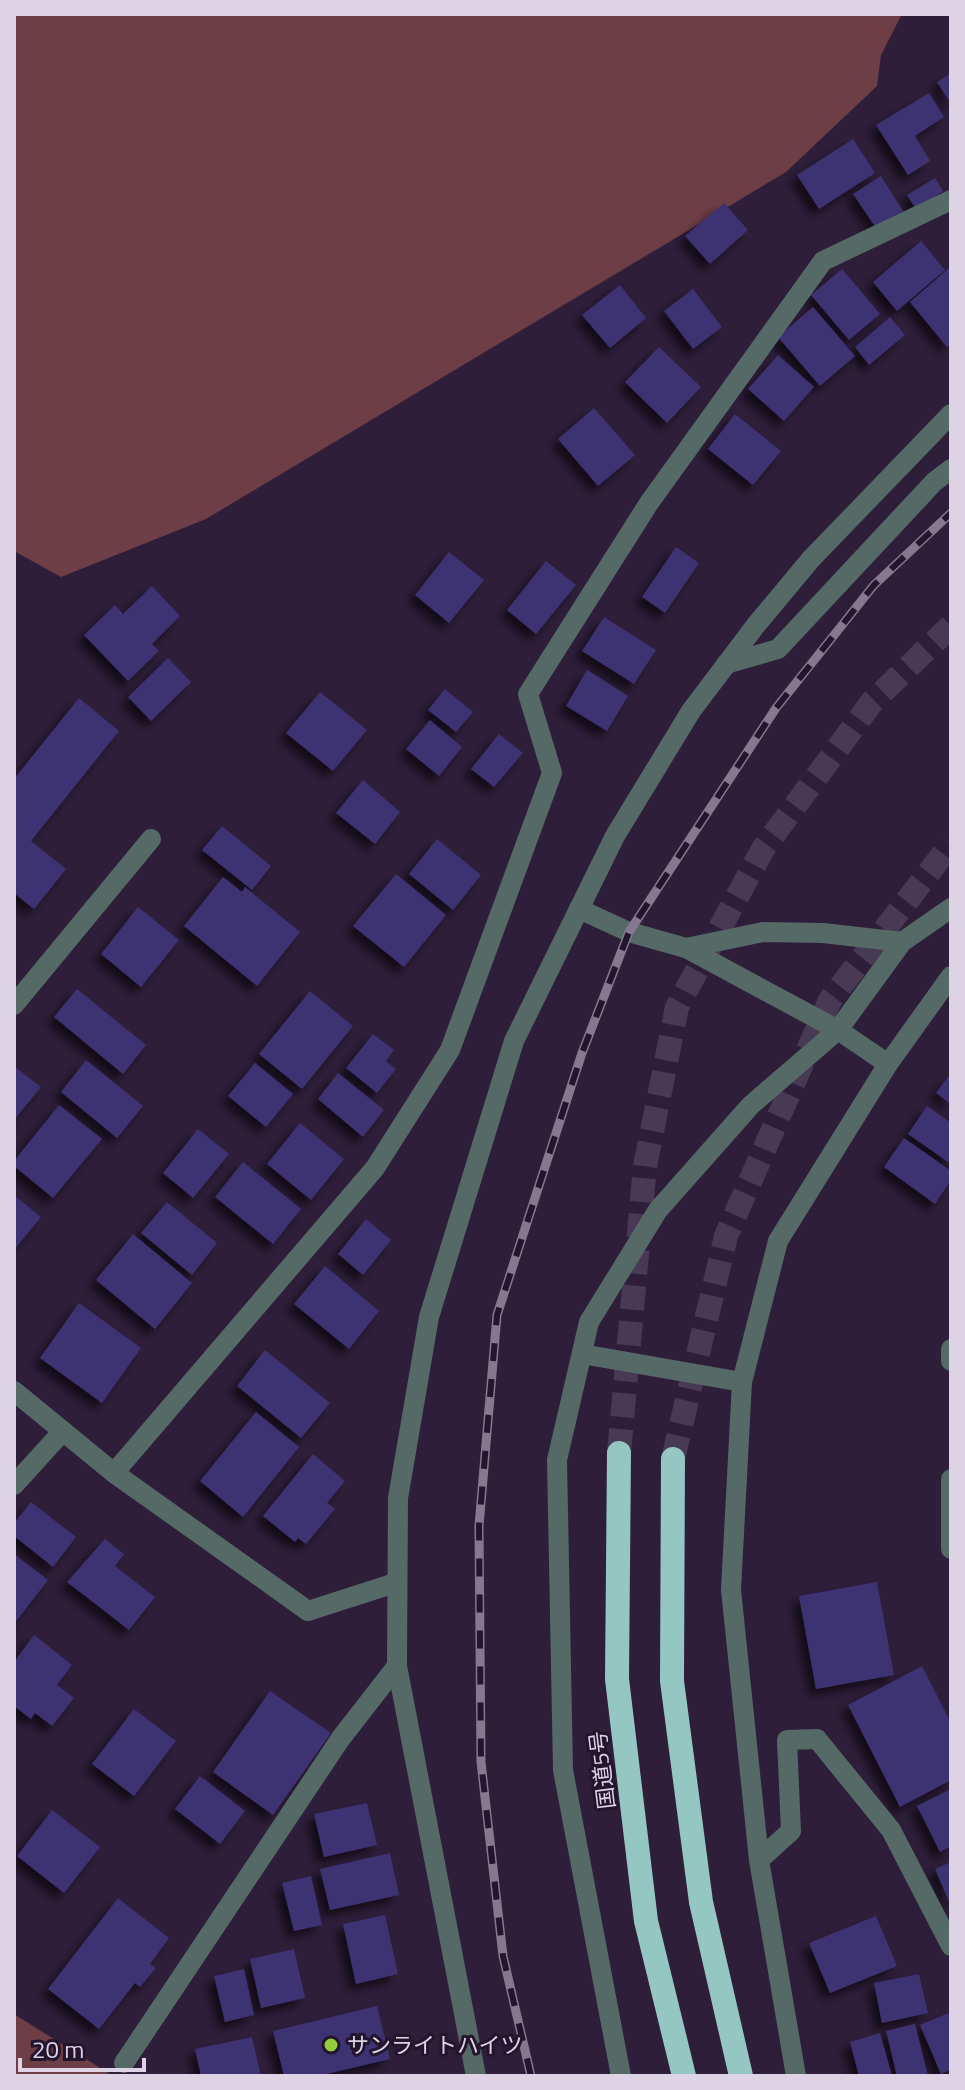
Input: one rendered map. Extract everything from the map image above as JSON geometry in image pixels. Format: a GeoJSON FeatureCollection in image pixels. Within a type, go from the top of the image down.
{"type":"FeatureCollection","features":[{"type":"Feature","properties":{"kind":"highway","name":"国道5号"},"geometry":{"type":"LineString","coordinates":[[619,1453],[617,1679],[646,1921],[684,2076]]}},
{"type":"Feature","properties":{"kind":"highway"},"geometry":{"type":"LineString","coordinates":[[673,1459],[672,1681],[701,1902],[741,2076]]}},
{"type":"Feature","properties":{"kind":"street"},"geometry":{"type":"LineString","coordinates":[[114,1473],[375,1168],[450,1050],[552,773],[528,694],[649,503],[823,261],[951,200]]}},
{"type":"Feature","properties":{"kind":"street"},"geometry":{"type":"LineString","coordinates":[[476,2076],[397,1666],[395,1583],[398,1498],[429,1317],[514,1041],[615,836],[691,711],[726,664],[811,559],[951,414]]}},
{"type":"Feature","properties":{"kind":"street"},"geometry":{"type":"LineString","coordinates":[[726,664],[778,649],[934,482],[951,469]]}},
{"type":"Feature","properties":{"kind":"street"},"geometry":{"type":"LineString","coordinates":[[14,1005],[151,839]]}},
{"type":"Feature","properties":{"kind":"street"},"geometry":{"type":"LineString","coordinates":[[621,2076],[563,1770],[557,1460],[589,1322],[658,1210],[751,1105],[838,1030],[902,942],[951,908]]}},
{"type":"Feature","properties":{"kind":"street"},"geometry":{"type":"LineString","coordinates":[[579,909],[629,932],[686,948],[838,1030],[888,1064]]}},
{"type":"Feature","properties":{"kind":"street"},"geometry":{"type":"LineString","coordinates":[[686,948],[763,932],[823,933],[902,942]]}},
{"type":"Feature","properties":{"kind":"street"},"geometry":{"type":"LineString","coordinates":[[796,2076],[759,1860],[731,1590],[742,1382],[778,1241],[888,1064],[951,976]]}},
{"type":"Feature","properties":{"kind":"street"},"geometry":{"type":"LineString","coordinates":[[951,1349],[951,1361]]}},
{"type":"Feature","properties":{"kind":"street"},"geometry":{"type":"LineString","coordinates":[[582,1354],[742,1382]]}},
{"type":"Feature","properties":{"kind":"street"},"geometry":{"type":"LineString","coordinates":[[14,1391],[114,1473],[308,1611],[395,1583]]}},
{"type":"Feature","properties":{"kind":"street"},"geometry":{"type":"LineString","coordinates":[[14,1485],[63,1431]]}},
{"type":"Feature","properties":{"kind":"street"},"geometry":{"type":"LineString","coordinates":[[951,1479],[951,1549]]}},
{"type":"Feature","properties":{"kind":"street"},"geometry":{"type":"LineString","coordinates":[[124,2063],[341,1738],[397,1666]]}},
{"type":"Feature","properties":{"kind":"street"},"geometry":{"type":"LineString","coordinates":[[759,1860],[791,1831],[787,1740],[817,1739],[891,1830],[951,1946]]}},
{"type":"Feature","properties":{"kind":"shaded area"},"geometry":{"type":"Polygon","coordinates":[[[14,14],[902,14],[881,55],[877,86],[786,172],[206,519],[61,577],[14,551],[14,14]]]}},
{"type":"Feature","properties":{"kind":"shaded area"},"geometry":{"type":"Polygon","coordinates":[[[14,2014],[113,2076],[14,2076],[14,2014]]]}},
{"type":"Feature","properties":{"kind":"building"},"geometry":{"type":"Polygon","coordinates":[[[951,73],[951,104],[937,82],[951,73]]]}},
{"type":"Feature","properties":{"kind":"building"},"geometry":{"type":"Polygon","coordinates":[[[929,93],[944,117],[915,136],[930,161],[908,175],[876,125],[929,93]]]}},
{"type":"Feature","properties":{"kind":"building"},"geometry":{"type":"Polygon","coordinates":[[[853,139],[875,173],[819,209],[797,175],[853,139]]]}},
{"type":"Feature","properties":{"kind":"building"},"geometry":{"type":"Polygon","coordinates":[[[881,176],[903,211],[876,228],[853,194],[881,176]]]}},
{"type":"Feature","properties":{"kind":"building"},"geometry":{"type":"Polygon","coordinates":[[[935,178],[943,191],[916,209],[907,195],[935,178]]]}},
{"type":"Feature","properties":{"kind":"building"},"geometry":{"type":"Polygon","coordinates":[[[724,203],[748,230],[710,264],[685,236],[724,203]]]}},
{"type":"Feature","properties":{"kind":"building"},"geometry":{"type":"Polygon","coordinates":[[[921,241],[945,270],[897,311],[873,282],[921,241]]]}},
{"type":"Feature","properties":{"kind":"building"},"geometry":{"type":"Polygon","coordinates":[[[949,268],[951,344],[947,347],[910,302],[949,268]]]}},
{"type":"Feature","properties":{"kind":"building"},"geometry":{"type":"Polygon","coordinates":[[[842,269],[880,314],[849,340],[811,295],[842,269]]]}},
{"type":"Feature","properties":{"kind":"building"},"geometry":{"type":"Polygon","coordinates":[[[620,285],[646,318],[610,348],[582,315],[620,285]]]}},
{"type":"Feature","properties":{"kind":"building"},"geometry":{"type":"Polygon","coordinates":[[[693,289],[722,327],[693,349],[664,311],[693,289]]]}},
{"type":"Feature","properties":{"kind":"building"},"geometry":{"type":"Polygon","coordinates":[[[813,307],[855,356],[820,386],[778,337],[813,307]]]}},
{"type":"Feature","properties":{"kind":"building"},"geometry":{"type":"Polygon","coordinates":[[[890,317],[905,335],[869,365],[855,347],[890,317]]]}},
{"type":"Feature","properties":{"kind":"building"},"geometry":{"type":"Polygon","coordinates":[[[659,347],[701,387],[667,423],[625,382],[659,347]]]}},
{"type":"Feature","properties":{"kind":"building"},"geometry":{"type":"Polygon","coordinates":[[[778,355],[814,387],[784,421],[748,389],[778,355]]]}},
{"type":"Feature","properties":{"kind":"building"},"geometry":{"type":"Polygon","coordinates":[[[594,408],[635,455],[598,486],[558,439],[594,408]]]}},
{"type":"Feature","properties":{"kind":"building"},"geometry":{"type":"Polygon","coordinates":[[[735,414],[781,451],[753,485],[708,449],[735,414]]]}},
{"type":"Feature","properties":{"kind":"building"},"geometry":{"type":"Polygon","coordinates":[[[676,547],[699,563],[665,613],[642,597],[676,547]]]}},
{"type":"Feature","properties":{"kind":"building"},"geometry":{"type":"Polygon","coordinates":[[[449,552],[484,580],[449,623],[415,595],[449,552]]]}},
{"type":"Feature","properties":{"kind":"building"},"geometry":{"type":"Polygon","coordinates":[[[546,561],[576,585],[536,634],[507,610],[546,561]]]}},
{"type":"Feature","properties":{"kind":"building"},"geometry":{"type":"Polygon","coordinates":[[[152,586],[180,616],[152,644],[159,651],[128,681],[84,635],[115,605],[123,614],[152,586]]]}},
{"type":"Feature","properties":{"kind":"building"},"geometry":{"type":"Polygon","coordinates":[[[604,617],[656,650],[634,684],[582,651],[604,617]]]}},
{"type":"Feature","properties":{"kind":"building"},"geometry":{"type":"Polygon","coordinates":[[[168,658],[191,682],[151,721],[128,697],[168,658]]]}},
{"type":"Feature","properties":{"kind":"building"},"geometry":{"type":"Polygon","coordinates":[[[587,670],[628,696],[607,731],[566,706],[587,670]]]}},
{"type":"Feature","properties":{"kind":"building"},"geometry":{"type":"Polygon","coordinates":[[[445,689],[473,712],[456,732],[428,710],[445,689]]]}},
{"type":"Feature","properties":{"kind":"building"},"geometry":{"type":"Polygon","coordinates":[[[320,692],[367,730],[333,771],[286,733],[320,692]]]}},
{"type":"Feature","properties":{"kind":"building"},"geometry":{"type":"Polygon","coordinates":[[[79,698],[119,731],[31,841],[66,869],[34,909],[14,893],[14,779],[79,698]]]}},
{"type":"Feature","properties":{"kind":"building"},"geometry":{"type":"Polygon","coordinates":[[[430,720],[462,747],[439,776],[406,749],[430,720]]]}},
{"type":"Feature","properties":{"kind":"building"},"geometry":{"type":"Polygon","coordinates":[[[499,734],[523,753],[494,787],[471,769],[499,734]]]}},
{"type":"Feature","properties":{"kind":"building"},"geometry":{"type":"Polygon","coordinates":[[[363,780],[400,812],[375,844],[336,813],[363,780]]]}},
{"type":"Feature","properties":{"kind":"building"},"geometry":{"type":"Polygon","coordinates":[[[222,826],[271,866],[252,890],[202,850],[222,826]]]}},
{"type":"Feature","properties":{"kind":"building"},"geometry":{"type":"Polygon","coordinates":[[[437,839],[481,875],[453,910],[409,874],[437,839]]]}},
{"type":"Feature","properties":{"kind":"building"},"geometry":{"type":"Polygon","coordinates":[[[396,874],[446,915],[404,967],[353,926],[396,874]]]}},
{"type":"Feature","properties":{"kind":"building"},"geometry":{"type":"Polygon","coordinates":[[[223,877],[242,892],[245,887],[300,932],[257,986],[184,926],[223,877]]]}},
{"type":"Feature","properties":{"kind":"building"},"geometry":{"type":"Polygon","coordinates":[[[138,907],[179,940],[141,987],[101,954],[138,907]]]}},
{"type":"Feature","properties":{"kind":"building"},"geometry":{"type":"Polygon","coordinates":[[[77,989],[146,1045],[123,1074],[54,1017],[77,989]]]}},
{"type":"Feature","properties":{"kind":"building"},"geometry":{"type":"Polygon","coordinates":[[[310,991],[353,1026],[302,1089],[259,1054],[310,991]]]}},
{"type":"Feature","properties":{"kind":"building"},"geometry":{"type":"Polygon","coordinates":[[[373,1034],[394,1050],[386,1061],[396,1069],[377,1093],[346,1068],[373,1034]]]}},
{"type":"Feature","properties":{"kind":"building"},"geometry":{"type":"Polygon","coordinates":[[[86,1060],[143,1106],[117,1138],[61,1092],[86,1060]]]}},
{"type":"Feature","properties":{"kind":"building"},"geometry":{"type":"Polygon","coordinates":[[[255,1063],[293,1094],[266,1127],[228,1096],[255,1063]]]}},
{"type":"Feature","properties":{"kind":"building"},"geometry":{"type":"Polygon","coordinates":[[[14,1066],[41,1087],[14,1120],[14,1066]]]}},
{"type":"Feature","properties":{"kind":"building"},"geometry":{"type":"Polygon","coordinates":[[[338,1073],[384,1110],[363,1137],[318,1099],[338,1073]]]}},
{"type":"Feature","properties":{"kind":"building"},"geometry":{"type":"Polygon","coordinates":[[[951,1073],[951,1104],[936,1093],[951,1073]]]}},
{"type":"Feature","properties":{"kind":"building"},"geometry":{"type":"Polygon","coordinates":[[[59,1105],[102,1139],[53,1198],[14,1166],[14,1161],[59,1105]]]}},
{"type":"Feature","properties":{"kind":"building"},"geometry":{"type":"Polygon","coordinates":[[[927,1106],[951,1123],[951,1164],[908,1134],[927,1106]]]}},
{"type":"Feature","properties":{"kind":"building"},"geometry":{"type":"Polygon","coordinates":[[[300,1123],[344,1159],[311,1200],[267,1164],[300,1123]]]}},
{"type":"Feature","properties":{"kind":"building"},"geometry":{"type":"Polygon","coordinates":[[[198,1129],[229,1154],[193,1198],[163,1173],[198,1129]]]}},
{"type":"Feature","properties":{"kind":"building"},"geometry":{"type":"Polygon","coordinates":[[[904,1138],[951,1171],[951,1180],[935,1204],[884,1167],[904,1138]]]}},
{"type":"Feature","properties":{"kind":"building"},"geometry":{"type":"Polygon","coordinates":[[[243,1162],[301,1209],[273,1244],[215,1197],[243,1162]]]}},
{"type":"Feature","properties":{"kind":"building"},"geometry":{"type":"Polygon","coordinates":[[[14,1195],[41,1217],[14,1250],[14,1195]]]}},
{"type":"Feature","properties":{"kind":"building"},"geometry":{"type":"Polygon","coordinates":[[[167,1202],[217,1243],[192,1275],[141,1233],[167,1202]]]}},
{"type":"Feature","properties":{"kind":"building"},"geometry":{"type":"Polygon","coordinates":[[[366,1219],[391,1240],[363,1275],[338,1254],[366,1219]]]}},
{"type":"Feature","properties":{"kind":"building"},"geometry":{"type":"Polygon","coordinates":[[[133,1234],[192,1283],[155,1329],[96,1280],[133,1234]]]}},
{"type":"Feature","properties":{"kind":"building"},"geometry":{"type":"Polygon","coordinates":[[[325,1266],[379,1311],[349,1349],[294,1304],[325,1266]]]}},
{"type":"Feature","properties":{"kind":"building"},"geometry":{"type":"Polygon","coordinates":[[[79,1303],[141,1348],[102,1403],[40,1358],[79,1303]]]}},
{"type":"Feature","properties":{"kind":"building"},"geometry":{"type":"Polygon","coordinates":[[[265,1350],[330,1403],[301,1438],[237,1386],[265,1350]]]}},
{"type":"Feature","properties":{"kind":"building"},"geometry":{"type":"Polygon","coordinates":[[[256,1412],[299,1447],[243,1517],[200,1481],[256,1412]]]}},
{"type":"Feature","properties":{"kind":"building"},"geometry":{"type":"Polygon","coordinates":[[[313,1454],[345,1481],[327,1503],[335,1509],[306,1544],[298,1538],[295,1542],[263,1516],[313,1454]]]}},
{"type":"Feature","properties":{"kind":"building"},"geometry":{"type":"Polygon","coordinates":[[[31,1502],[76,1537],[53,1567],[14,1536],[14,1523],[31,1502]]]}},
{"type":"Feature","properties":{"kind":"building"},"geometry":{"type":"Polygon","coordinates":[[[105,1539],[124,1554],[115,1566],[155,1597],[129,1630],[67,1582],[105,1539]]]}},
{"type":"Feature","properties":{"kind":"building"},"geometry":{"type":"Polygon","coordinates":[[[14,1554],[48,1580],[14,1624],[14,1554]]]}},
{"type":"Feature","properties":{"kind":"building"},"geometry":{"type":"Polygon","coordinates":[[[877,1582],[894,1675],[816,1689],[799,1596],[877,1582]]]}},
{"type":"Feature","properties":{"kind":"building"},"geometry":{"type":"Polygon","coordinates":[[[34,1635],[72,1665],[57,1685],[74,1698],[52,1726],[35,1713],[31,1719],[14,1706],[14,1662],[34,1635]]]}},
{"type":"Feature","properties":{"kind":"building"},"geometry":{"type":"Polygon","coordinates":[[[922,1666],[951,1723],[951,1780],[900,1807],[848,1705],[922,1666]]]}},
{"type":"Feature","properties":{"kind":"building"},"geometry":{"type":"Polygon","coordinates":[[[270,1691],[331,1733],[273,1815],[213,1772],[270,1691]]]}},
{"type":"Feature","properties":{"kind":"building"},"geometry":{"type":"Polygon","coordinates":[[[134,1709],[176,1741],[134,1796],[92,1764],[134,1709]]]}},
{"type":"Feature","properties":{"kind":"building"},"geometry":{"type":"Polygon","coordinates":[[[200,1776],[245,1811],[220,1844],[175,1809],[200,1776]]]}},
{"type":"Feature","properties":{"kind":"building"},"geometry":{"type":"Polygon","coordinates":[[[951,1789],[951,1846],[940,1852],[917,1806],[951,1789]]]}},
{"type":"Feature","properties":{"kind":"building"},"geometry":{"type":"Polygon","coordinates":[[[367,1803],[377,1845],[324,1857],[314,1814],[367,1803]]]}},
{"type":"Feature","properties":{"kind":"building"},"geometry":{"type":"Polygon","coordinates":[[[52,1810],[100,1847],[64,1893],[17,1856],[52,1810]]]}},
{"type":"Feature","properties":{"kind":"building"},"geometry":{"type":"Polygon","coordinates":[[[390,1853],[399,1895],[330,1910],[320,1869],[390,1853]]]}},
{"type":"Feature","properties":{"kind":"building"},"geometry":{"type":"Polygon","coordinates":[[[951,1862],[951,1906],[935,1869],[951,1862]]]}},
{"type":"Feature","properties":{"kind":"building"},"geometry":{"type":"Polygon","coordinates":[[[311,1876],[322,1925],[294,1931],[282,1883],[311,1876]]]}},
{"type":"Feature","properties":{"kind":"building"},"geometry":{"type":"Polygon","coordinates":[[[118,1898],[169,1938],[150,1964],[156,1968],[140,1987],[135,1983],[99,2029],[48,1989],[118,1898]]]}},
{"type":"Feature","properties":{"kind":"building"},"geometry":{"type":"Polygon","coordinates":[[[385,1915],[398,1974],[356,1984],[343,1924],[385,1915]]]}},
{"type":"Feature","properties":{"kind":"building"},"geometry":{"type":"Polygon","coordinates":[[[876,1916],[897,1966],[830,1993],[809,1943],[876,1916]]]}},
{"type":"Feature","properties":{"kind":"building"},"geometry":{"type":"Polygon","coordinates":[[[294,1949],[305,1998],[261,2008],[250,1959],[294,1949]]]}},
{"type":"Feature","properties":{"kind":"building"},"geometry":{"type":"Polygon","coordinates":[[[244,1969],[254,2015],[225,2022],[214,1976],[244,1969]]]}},
{"type":"Feature","properties":{"kind":"building"},"geometry":{"type":"Polygon","coordinates":[[[919,1974],[928,2013],[882,2023],[874,1983],[919,1974]]]}},
{"type":"Feature","properties":{"kind":"building","name":"サンライトハイツ"},"geometry":{"type":"Polygon","coordinates":[[[377,2006],[390,2059],[318,2076],[284,2076],[273,2031],[377,2006]]]}},
{"type":"Feature","properties":{"kind":"building"},"geometry":{"type":"Polygon","coordinates":[[[951,2012],[951,2069],[941,2074],[920,2025],[951,2012]]]}},
{"type":"Feature","properties":{"kind":"building"},"geometry":{"type":"Polygon","coordinates":[[[915,2024],[928,2076],[897,2076],[886,2031],[915,2024]]]}},
{"type":"Feature","properties":{"kind":"building"},"geometry":{"type":"Polygon","coordinates":[[[880,2033],[892,2076],[859,2076],[850,2042],[880,2033]]]}},
{"type":"Feature","properties":{"kind":"building"},"geometry":{"type":"Polygon","coordinates":[[[252,2037],[261,2076],[201,2076],[195,2049],[252,2037]]]}},
{"type":"Feature","properties":{"kind":"tunnel"},"geometry":{"type":"LineString","coordinates":[[619,1453],[645,1166],[677,1007],[763,849],[872,702],[951,626]]}},
{"type":"Feature","properties":{"kind":"tunnel"},"geometry":{"type":"LineString","coordinates":[[673,1459],[726,1236],[830,1000],[951,844]]}},
{"type":"Feature","properties":{"kind":"railway"},"geometry":{"type":"LineString","coordinates":[[531,2076],[503,1956],[481,1762],[479,1526],[497,1315],[582,1053],[629,932],[776,708],[874,585],[951,513]]}},
{"type":"Feature","properties":{"kind":"place","name":"サンライトハイツ"},"geometry":{"type":"Point","coordinates":[331,2045]}}]}
